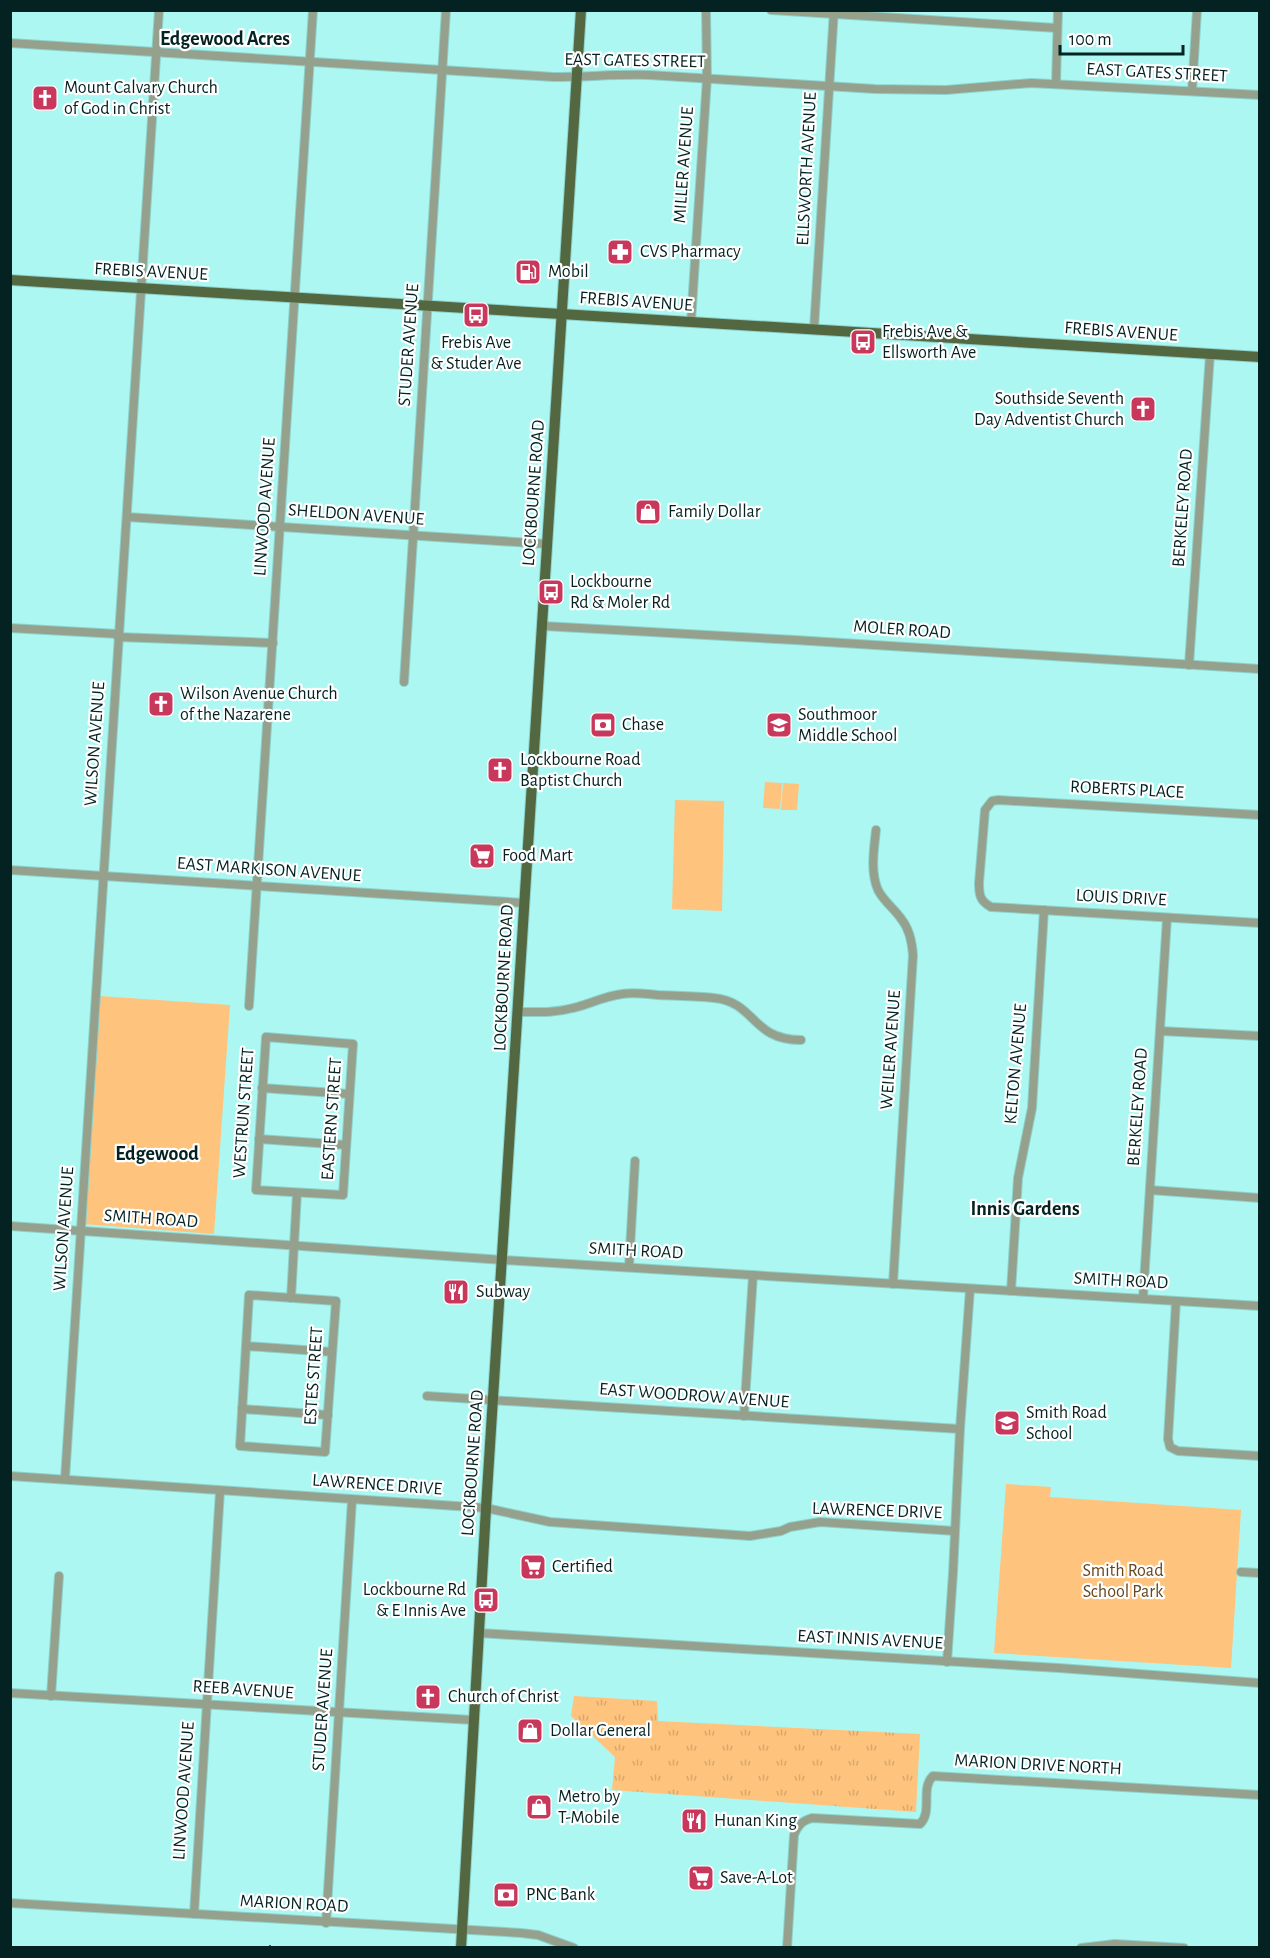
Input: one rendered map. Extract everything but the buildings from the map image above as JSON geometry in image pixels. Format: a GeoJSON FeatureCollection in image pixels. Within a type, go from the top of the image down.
{"type":"FeatureCollection","features":[{"type":"Feature","properties":{"kind":"main road","name":"LOCKBOURNE ROAD"},"geometry":{"type":"LineString","coordinates":[[461,1947],[486,1508],[581,10]]}},
{"type":"Feature","properties":{"kind":"main road","name":"FREBIS AVENUE"},"geometry":{"type":"LineString","coordinates":[[10,280],[1260,357]]}},
{"type":"Feature","properties":{"kind":"street","name":"WILSON AVENUE"},"geometry":{"type":"LineString","coordinates":[[65,1479],[159,10]]}},
{"type":"Feature","properties":{"kind":"street","name":"LINWOOD AVENUE"},"geometry":{"type":"LineString","coordinates":[[249,1006],[313,10]]}},
{"type":"Feature","properties":{"kind":"street","name":"STUDER AVENUE"},"geometry":{"type":"LineString","coordinates":[[404,682],[446,10]]}},
{"type":"Feature","properties":{"kind":"street","name":"MILLER AVENUE"},"geometry":{"type":"LineString","coordinates":[[691,322],[707,78],[706,10]]}},
{"type":"Feature","properties":{"kind":"street"},"geometry":{"type":"LineString","coordinates":[[771,10],[834,12],[1057,28]]}},
{"type":"Feature","properties":{"kind":"street"},"geometry":{"type":"LineString","coordinates":[[946,10],[946,21]]}},
{"type":"Feature","properties":{"kind":"street"},"geometry":{"type":"LineString","coordinates":[[1056,84],[1058,10]]}},
{"type":"Feature","properties":{"kind":"street"},"geometry":{"type":"LineString","coordinates":[[1192,91],[1197,10]]}},
{"type":"Feature","properties":{"kind":"street","name":"ELLSWORTH AVENUE"},"geometry":{"type":"LineString","coordinates":[[814,329],[834,12]]}},
{"type":"Feature","properties":{"kind":"street","name":"EAST GATES STREET"},"geometry":{"type":"LineString","coordinates":[[10,43],[576,77],[625,74],[875,89],[946,90],[1004,85],[1056,84],[1260,95]]}},
{"type":"Feature","properties":{"kind":"street","name":"BERKELEY ROAD"},"geometry":{"type":"LineString","coordinates":[[1189,665],[1210,354]]}},
{"type":"Feature","properties":{"kind":"street","name":"SHELDON AVENUE"},"geometry":{"type":"LineString","coordinates":[[127,518],[547,544]]}},
{"type":"Feature","properties":{"kind":"street","name":"MOLER ROAD"},"geometry":{"type":"LineString","coordinates":[[543,626],[1260,669]]}},
{"type":"Feature","properties":{"kind":"street"},"geometry":{"type":"LineString","coordinates":[[10,628],[213,642],[273,643]]}},
{"type":"Feature","properties":{"kind":"street","name":"ROBERTS PLACE"},"geometry":{"type":"LineString","coordinates":[[982,902],[979,883],[983,819],[985,810],[992,801],[1013,800],[1260,814]]}},
{"type":"Feature","properties":{"kind":"street","name":"WEILER AVENUE"},"geometry":{"type":"LineString","coordinates":[[876,830],[873,866],[878,890],[908,930],[913,955],[893,1284]]}},
{"type":"Feature","properties":{"kind":"street","name":"EAST MARKISON AVENUE"},"geometry":{"type":"LineString","coordinates":[[10,870],[524,903]]}},
{"type":"Feature","properties":{"kind":"street","name":"LOUIS DRIVE"},"geometry":{"type":"LineString","coordinates":[[982,902],[991,907],[1260,923]]}},
{"type":"Feature","properties":{"kind":"street","name":"KELTON AVENUE"},"geometry":{"type":"LineString","coordinates":[[1011,1291],[1018,1178],[1032,1108],[1044,910]]}},
{"type":"Feature","properties":{"kind":"street","name":"BERKELEY ROAD"},"geometry":{"type":"LineString","coordinates":[[1143,1298],[1167,918]]}},
{"type":"Feature","properties":{"kind":"street"},"geometry":{"type":"LineString","coordinates":[[519,1012],[573,1009],[632,993],[715,998],[738,1005],[756,1024],[772,1036],[801,1040]]}},
{"type":"Feature","properties":{"kind":"street"},"geometry":{"type":"LineString","coordinates":[[1160,1030],[1260,1036]]}},
{"type":"Feature","properties":{"kind":"street","name":"EASTERN STREET"},"geometry":{"type":"LineString","coordinates":[[266,1038],[353,1044],[343,1195],[297,1192]]}},
{"type":"Feature","properties":{"kind":"street","name":"WESTRUN STREET"},"geometry":{"type":"LineString","coordinates":[[266,1038],[256,1190],[297,1192]]}},
{"type":"Feature","properties":{"kind":"street"},"geometry":{"type":"LineString","coordinates":[[262,1088],[349,1094]]}},
{"type":"Feature","properties":{"kind":"street"},"geometry":{"type":"LineString","coordinates":[[260,1140],[346,1145]]}},
{"type":"Feature","properties":{"kind":"street"},"geometry":{"type":"LineString","coordinates":[[629,1267],[635,1161]]}},
{"type":"Feature","properties":{"kind":"street"},"geometry":{"type":"LineString","coordinates":[[1150,1191],[1260,1197]]}},
{"type":"Feature","properties":{"kind":"street"},"geometry":{"type":"LineString","coordinates":[[297,1192],[291,1298],[249,1295],[242,1409],[328,1415]]}},
{"type":"Feature","properties":{"kind":"street","name":"SMITH ROAD"},"geometry":{"type":"LineString","coordinates":[[10,1226],[502,1260],[1260,1306]]}},
{"type":"Feature","properties":{"kind":"street"},"geometry":{"type":"LineString","coordinates":[[744,1416],[753,1275]]}},
{"type":"Feature","properties":{"kind":"street"},"geometry":{"type":"LineString","coordinates":[[947,1662],[970,1288]]}},
{"type":"Feature","properties":{"kind":"street","name":"ESTES STREET"},"geometry":{"type":"LineString","coordinates":[[242,1409],[240,1446],[325,1452],[336,1301],[291,1298]]}},
{"type":"Feature","properties":{"kind":"street"},"geometry":{"type":"LineString","coordinates":[[1176,1301],[1168,1439],[1170,1448],[1178,1451],[1260,1456]]}},
{"type":"Feature","properties":{"kind":"street"},"geometry":{"type":"LineString","coordinates":[[246,1346],[332,1352]]}},
{"type":"Feature","properties":{"kind":"street","name":"EAST WOODROW AVENUE"},"geometry":{"type":"LineString","coordinates":[[427,1396],[960,1429]]}},
{"type":"Feature","properties":{"kind":"street","name":"LAWRENCE DRIVE"},"geometry":{"type":"LineString","coordinates":[[10,1476],[486,1508],[550,1522],[750,1536],[820,1522],[955,1531]]}},
{"type":"Feature","properties":{"kind":"street","name":"LINWOOD AVENUE"},"geometry":{"type":"LineString","coordinates":[[194,1914],[220,1491]]}},
{"type":"Feature","properties":{"kind":"street","name":"STUDER AVENUE"},"geometry":{"type":"LineString","coordinates":[[326,1923],[352,1500]]}},
{"type":"Feature","properties":{"kind":"street"},"geometry":{"type":"LineString","coordinates":[[1241,1572],[1260,1573]]}},
{"type":"Feature","properties":{"kind":"street"},"geometry":{"type":"LineString","coordinates":[[51,1696],[59,1576]]}},
{"type":"Feature","properties":{"kind":"street","name":"EAST INNIS AVENUE"},"geometry":{"type":"LineString","coordinates":[[479,1633],[1260,1683]]}},
{"type":"Feature","properties":{"kind":"street","name":"REEB AVENUE"},"geometry":{"type":"LineString","coordinates":[[10,1693],[473,1720]]}},
{"type":"Feature","properties":{"kind":"street","name":"MARION DRIVE NORTH"},"geometry":{"type":"LineString","coordinates":[[787,1947],[794,1834],[798,1826],[804,1820],[812,1818],[920,1824],[925,1817],[927,1786],[933,1776],[1260,1795]]}},
{"type":"Feature","properties":{"kind":"street","name":"MARION ROAD"},"geometry":{"type":"LineString","coordinates":[[10,1903],[528,1933],[574,1947]]}},
{"type":"Feature","properties":{"kind":"street"},"geometry":{"type":"LineString","coordinates":[[1081,1947],[1115,1944],[1184,1947]]}},
{"type":"Feature","properties":{"kind":"green space"},"geometry":{"type":"Polygon","coordinates":[[[765,782],[782,783],[780,809],[763,808],[765,782]]]}},
{"type":"Feature","properties":{"kind":"green space"},"geometry":{"type":"Polygon","coordinates":[[[783,783],[799,784],[797,810],[781,810],[783,783]]]}},
{"type":"Feature","properties":{"kind":"green space"},"geometry":{"type":"Polygon","coordinates":[[[675,800],[724,801],[722,911],[672,909],[675,800]]]}},
{"type":"Feature","properties":{"kind":"green space"},"geometry":{"type":"Polygon","coordinates":[[[100,996],[230,1005],[214,1234],[83,1224],[100,996]]]}},
{"type":"Feature","properties":{"kind":"green space","name":"Smith Road School Park"},"geometry":{"type":"Polygon","coordinates":[[[1006,1484],[1051,1487],[1050,1497],[1241,1510],[1231,1668],[994,1653],[1006,1484]]]}},
{"type":"Feature","properties":{"kind":"green space"},"geometry":{"type":"Polygon","coordinates":[[[574,1696],[657,1701],[658,1721],[920,1734],[916,1812],[612,1790],[615,1757],[571,1716],[574,1696]]]}},
{"type":"Feature","properties":{"kind":"railway"},"geometry":{"type":"LineString","coordinates":[[270,1941],[270,1948]]}},
{"type":"Feature","properties":{"kind":"place","name":"Mount Calvary Church of God in Christ"},"geometry":{"type":"Point","coordinates":[45,98]}},
{"type":"Feature","properties":{"kind":"place","name":"CVS Pharmacy"},"geometry":{"type":"Point","coordinates":[620,252]}},
{"type":"Feature","properties":{"kind":"place","name":"Mobil"},"geometry":{"type":"Point","coordinates":[528,272]}},
{"type":"Feature","properties":{"kind":"place","name":"Frebis Ave & Studer Ave"},"geometry":{"type":"Point","coordinates":[476,315]}},
{"type":"Feature","properties":{"kind":"place","name":"Frebis Ave & Ellsworth Ave"},"geometry":{"type":"Point","coordinates":[863,342]}},
{"type":"Feature","properties":{"kind":"place","name":"Southside Seventh Day Adventist Church"},"geometry":{"type":"Point","coordinates":[1143,409]}},
{"type":"Feature","properties":{"kind":"place","name":"Family Dollar"},"geometry":{"type":"Point","coordinates":[648,512]}},
{"type":"Feature","properties":{"kind":"place","name":"Lockbourne Rd & Moler Rd"},"geometry":{"type":"Point","coordinates":[551,592]}},
{"type":"Feature","properties":{"kind":"place","name":"Wilson Avenue Church of the Nazarene"},"geometry":{"type":"Point","coordinates":[161,704]}},
{"type":"Feature","properties":{"kind":"place","name":"Chase"},"geometry":{"type":"Point","coordinates":[603,725]}},
{"type":"Feature","properties":{"kind":"place","name":"Southmoor Middle School"},"geometry":{"type":"Point","coordinates":[779,725]}},
{"type":"Feature","properties":{"kind":"place","name":"Lockbourne Road Baptist Church"},"geometry":{"type":"Point","coordinates":[500,770]}},
{"type":"Feature","properties":{"kind":"place","name":"Food Mart"},"geometry":{"type":"Point","coordinates":[482,856]}},
{"type":"Feature","properties":{"kind":"place","name":"Subway"},"geometry":{"type":"Point","coordinates":[456,1292]}},
{"type":"Feature","properties":{"kind":"place","name":"Smith Road School"},"geometry":{"type":"Point","coordinates":[1007,1423]}},
{"type":"Feature","properties":{"kind":"place","name":"Certified"},"geometry":{"type":"Point","coordinates":[533,1567]}},
{"type":"Feature","properties":{"kind":"place","name":"Lockbourne Rd & E Innis Ave"},"geometry":{"type":"Point","coordinates":[486,1600]}},
{"type":"Feature","properties":{"kind":"place","name":"Church of Christ"},"geometry":{"type":"Point","coordinates":[428,1697]}},
{"type":"Feature","properties":{"kind":"place","name":"Dollar General"},"geometry":{"type":"Point","coordinates":[530,1731]}},
{"type":"Feature","properties":{"kind":"place","name":"Metro by T-Mobile"},"geometry":{"type":"Point","coordinates":[539,1807]}},
{"type":"Feature","properties":{"kind":"place","name":"Hunan King"},"geometry":{"type":"Point","coordinates":[694,1821]}},
{"type":"Feature","properties":{"kind":"place","name":"Save-A-Lot"},"geometry":{"type":"Point","coordinates":[701,1878]}},
{"type":"Feature","properties":{"kind":"place","name":"PNC Bank"},"geometry":{"type":"Point","coordinates":[506,1895]}},
{"type":"Feature","properties":{"kind":"district","name":"Edgewood Acres"},"geometry":{"type":"Point","coordinates":[225,39]}},
{"type":"Feature","properties":{"kind":"district","name":"Edgewood"},"geometry":{"type":"Point","coordinates":[157,1154]}},
{"type":"Feature","properties":{"kind":"district","name":"Innis Gardens"},"geometry":{"type":"Point","coordinates":[1025,1209]}}]}
